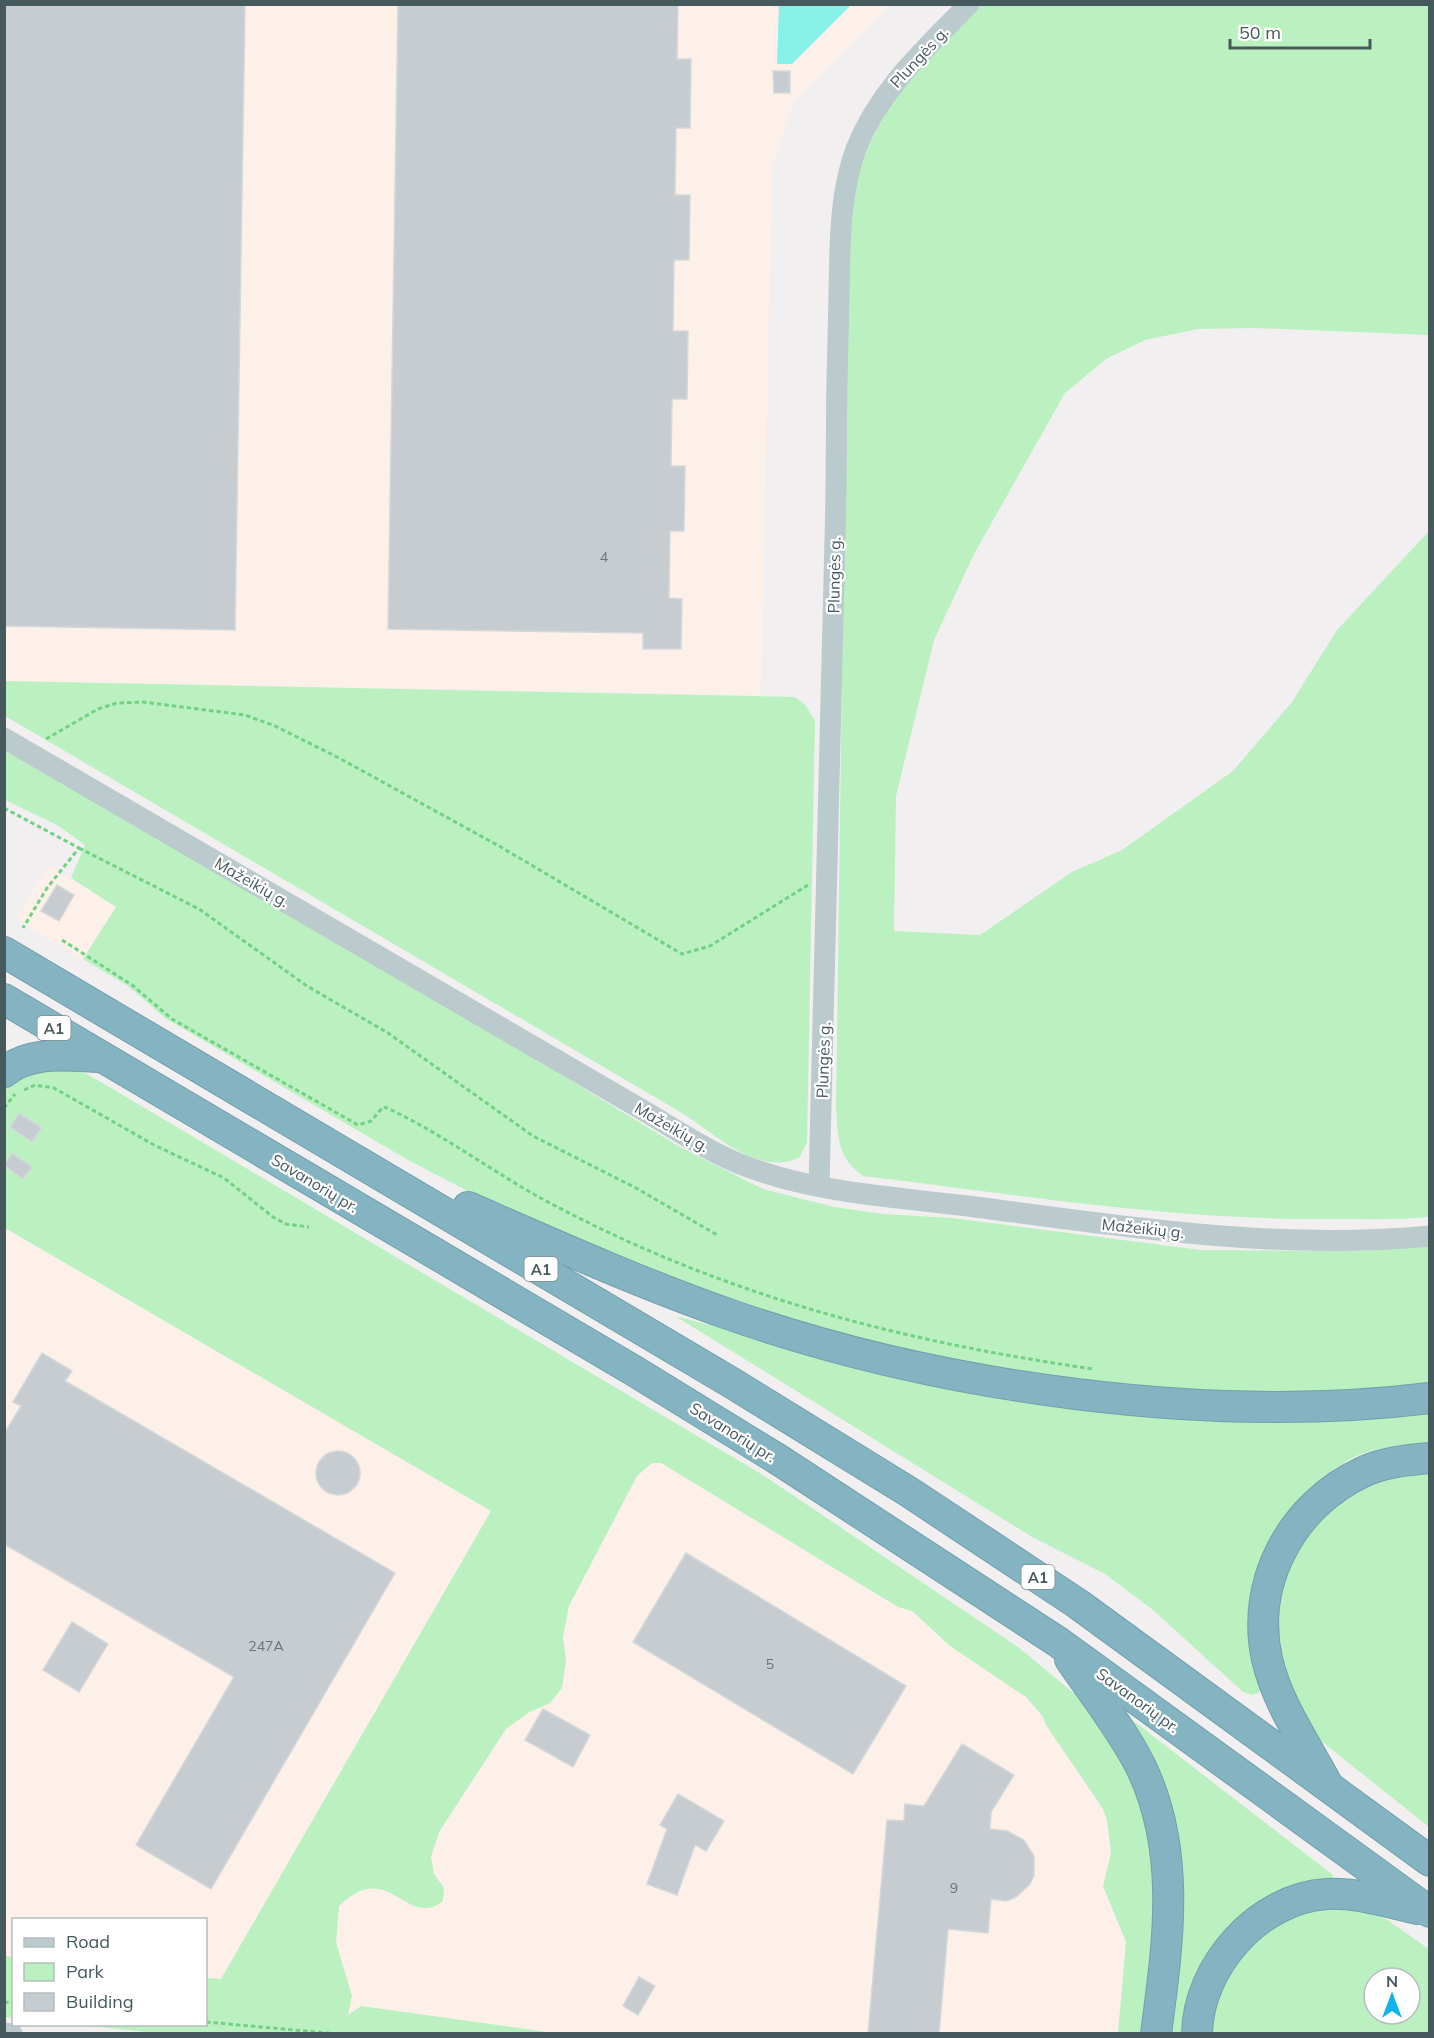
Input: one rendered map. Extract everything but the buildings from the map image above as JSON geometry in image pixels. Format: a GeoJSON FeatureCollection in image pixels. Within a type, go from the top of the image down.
{"type":"FeatureCollection","features":[{"type":"Feature","properties":{"kind":"highway","name":"A1"},"geometry":{"type":"LineString","coordinates":[[4,952],[349,1155],[909,1492],[1078,1604],[1430,1861]]}},
{"type":"Feature","properties":{"kind":"highway","name":"Savanorių pr."},"geometry":{"type":"LineString","coordinates":[[4,999],[636,1372],[779,1460],[1058,1642],[1428,1911]]}},
{"type":"Feature","properties":{"kind":"highway"},"geometry":{"type":"LineString","coordinates":[[10,1085],[17,1062],[48,1056],[103,1058]]}},
{"type":"Feature","properties":{"kind":"highway"},"geometry":{"type":"LineString","coordinates":[[349,1155],[555,1246],[732,1316],[836,1346],[936,1370],[1064,1392],[1220,1405],[1324,1406],[1380,1404],[1430,1398]]}},
{"type":"Feature","properties":{"kind":"highway"},"geometry":{"type":"LineString","coordinates":[[1330,1790],[1284,1704],[1267,1658],[1264,1614],[1270,1574],[1291,1534],[1324,1496],[1365,1471],[1407,1460],[1430,1458]]}},
{"type":"Feature","properties":{"kind":"highway"},"geometry":{"type":"LineString","coordinates":[[1058,1642],[1140,1764],[1157,1807],[1168,1862],[1168,1916],[1156,2034]]}},
{"type":"Feature","properties":{"kind":"highway"},"geometry":{"type":"LineString","coordinates":[[1197,2034],[1197,2023],[1210,1975],[1220,1961],[1242,1936],[1268,1914],[1293,1900],[1327,1894],[1352,1895],[1428,1911]]}},
{"type":"Feature","properties":{"kind":"street","name":"Plungės g."},"geometry":{"type":"LineString","coordinates":[[819,1186],[829,872],[840,240],[845,186],[856,149],[873,115],[897,78],[969,4]]}},
{"type":"Feature","properties":{"kind":"street","name":"Mažeikių g."},"geometry":{"type":"LineString","coordinates":[[4,738],[715,1152],[745,1166],[819,1186],[1076,1221],[1209,1235],[1336,1240],[1430,1236]]}},
{"type":"Feature","properties":{"kind":"street"},"geometry":{"type":"LineString","coordinates":[[4,2033],[12,2034]]}},
{"type":"Feature","properties":{"kind":"path"},"geometry":{"type":"LineString","coordinates":[[27,750],[98,709],[117,703],[143,702],[245,715],[275,726],[339,758],[499,846],[682,954],[710,946],[829,872]]}},
{"type":"Feature","properties":{"kind":"path"},"geometry":{"type":"LineString","coordinates":[[4,808],[199,909],[307,986],[388,1033],[533,1136],[636,1188],[719,1236]]}},
{"type":"Feature","properties":{"kind":"path"},"geometry":{"type":"LineString","coordinates":[[23,927],[47,888],[79,848]]}},
{"type":"Feature","properties":{"kind":"path"},"geometry":{"type":"LineString","coordinates":[[62,940],[132,985],[172,1019],[358,1125],[370,1122],[378,1110],[383,1107],[387,1108],[548,1202],[736,1287],[887,1332],[966,1349],[1094,1370]]}},
{"type":"Feature","properties":{"kind":"path"},"geometry":{"type":"LineString","coordinates":[[4,1108],[10,1085],[54,1088],[154,1145],[224,1178],[286,1224],[309,1227]]}},
{"type":"Feature","properties":{"kind":"path"},"geometry":{"type":"LineString","coordinates":[[207,2022],[338,2034]]}},
{"type":"Feature","properties":{"kind":"shaded area"},"geometry":{"type":"Polygon","coordinates":[[[5,5],[889,5],[792,104],[772,169],[761,695],[5,681],[5,5]]]}},
{"type":"Feature","properties":{"kind":"shaded area"},"geometry":{"type":"Polygon","coordinates":[[[49,865],[116,907],[83,959],[16,919],[49,865]]]}},
{"type":"Feature","properties":{"kind":"shaded area"},"geometry":{"type":"Polygon","coordinates":[[[5,1228],[491,1511],[221,1979],[207,1978],[207,1918],[12,1918],[12,1957],[5,1956],[5,1228]]]}},
{"type":"Feature","properties":{"kind":"shaded area"},"geometry":{"type":"Polygon","coordinates":[[[652,1463],[661,1463],[898,1607],[912,1611],[950,1646],[1026,1697],[1043,1717],[1046,1725],[1103,1809],[1107,1820],[1111,1853],[1104,1886],[1126,1942],[1118,2034],[555,2034],[361,2006],[347,2016],[342,1966],[336,1942],[339,1906],[349,1896],[365,1888],[381,1888],[418,1909],[444,1888],[434,1874],[431,1857],[439,1832],[506,1729],[528,1713],[550,1703],[566,1661],[563,1637],[569,1606],[637,1476],[652,1463]]]}},
{"type":"Feature","properties":{"kind":"green space"},"geometry":{"type":"Polygon","coordinates":[[[980,5],[1429,5],[1429,335],[1255,328],[1198,329],[1145,340],[1106,359],[1065,393],[974,554],[934,640],[896,796],[894,931],[980,935],[1072,872],[1122,850],[1233,771],[1292,702],[1337,630],[1429,531],[1429,1217],[1278,1219],[1159,1211],[1041,1198],[863,1176],[854,1169],[840,1146],[836,1107],[850,225],[861,169],[871,142],[885,116],[919,68],[980,5]]]}},
{"type":"Feature","properties":{"kind":"green space"},"geometry":{"type":"Polygon","coordinates":[[[5,681],[795,697],[806,706],[815,721],[807,1143],[799,1158],[783,1162],[768,1162],[752,1157],[723,1142],[682,1113],[5,716],[5,681]]]}},
{"type":"Feature","properties":{"kind":"green space"},"geometry":{"type":"Polygon","coordinates":[[[5,750],[389,970],[680,1147],[763,1189],[834,1207],[884,1214],[952,1218],[1201,1250],[1357,1251],[1429,1246],[1429,1388],[1231,1398],[1005,1374],[786,1323],[519,1218],[408,1160],[165,1018],[128,986],[83,959],[116,907],[71,878],[85,845],[57,825],[5,800],[5,750]]]}},
{"type":"Feature","properties":{"kind":"green space"},"geometry":{"type":"Polygon","coordinates":[[[61,1066],[87,1074],[106,1085],[763,1475],[1018,1647],[1087,1704],[1109,1733],[1150,1813],[1161,1897],[1148,2033],[1118,2033],[1126,1942],[1103,1886],[1111,1853],[1107,1820],[1103,1809],[1046,1725],[1043,1717],[1026,1697],[950,1646],[912,1611],[898,1607],[661,1463],[652,1463],[637,1476],[569,1606],[563,1637],[566,1661],[562,1688],[550,1703],[528,1713],[506,1729],[439,1832],[431,1857],[434,1874],[444,1888],[443,1901],[430,1908],[418,1907],[384,1891],[371,1889],[356,1893],[339,1906],[336,1942],[352,1996],[348,2015],[361,2006],[555,2033],[166,2034],[89,2026],[207,2026],[207,1978],[221,1979],[491,1511],[5,1228],[5,1084],[19,1071],[61,1066]]]}},
{"type":"Feature","properties":{"kind":"green space"},"geometry":{"type":"Polygon","coordinates":[[[675,1316],[931,1382],[1429,1411],[1429,1443],[1384,1448],[1362,1454],[1342,1464],[1307,1492],[1278,1529],[1258,1570],[1253,1592],[1250,1614],[1251,1633],[1262,1691],[1253,1695],[1243,1692],[1153,1610],[1105,1574],[1032,1537],[675,1316]]]}},
{"type":"Feature","properties":{"kind":"green space"},"geometry":{"type":"Polygon","coordinates":[[[1429,1469],[1429,1827],[1320,1740],[1294,1708],[1271,1630],[1289,1553],[1313,1519],[1381,1474],[1429,1469]]]}},
{"type":"Feature","properties":{"kind":"green space"},"geometry":{"type":"Polygon","coordinates":[[[1131,1719],[1333,1875],[1332,1879],[1274,1899],[1187,2033],[1163,2033],[1175,1937],[1127,1720],[1131,1719]]]}},
{"type":"Feature","properties":{"kind":"green space"},"geometry":{"type":"Polygon","coordinates":[[[1355,1906],[1386,1919],[1429,1949],[1429,2033],[1204,2034],[1232,1957],[1300,1908],[1355,1906]]]}},
{"type":"Feature","properties":{"kind":"green space"},"geometry":{"type":"Polygon","coordinates":[[[5,1956],[12,1957],[12,2018],[5,2017],[5,1956]]]}},
{"type":"Feature","properties":{"kind":"water"},"geometry":{"type":"Polygon","coordinates":[[[779,4],[851,5],[792,64],[777,64],[779,4]]]}}]}
